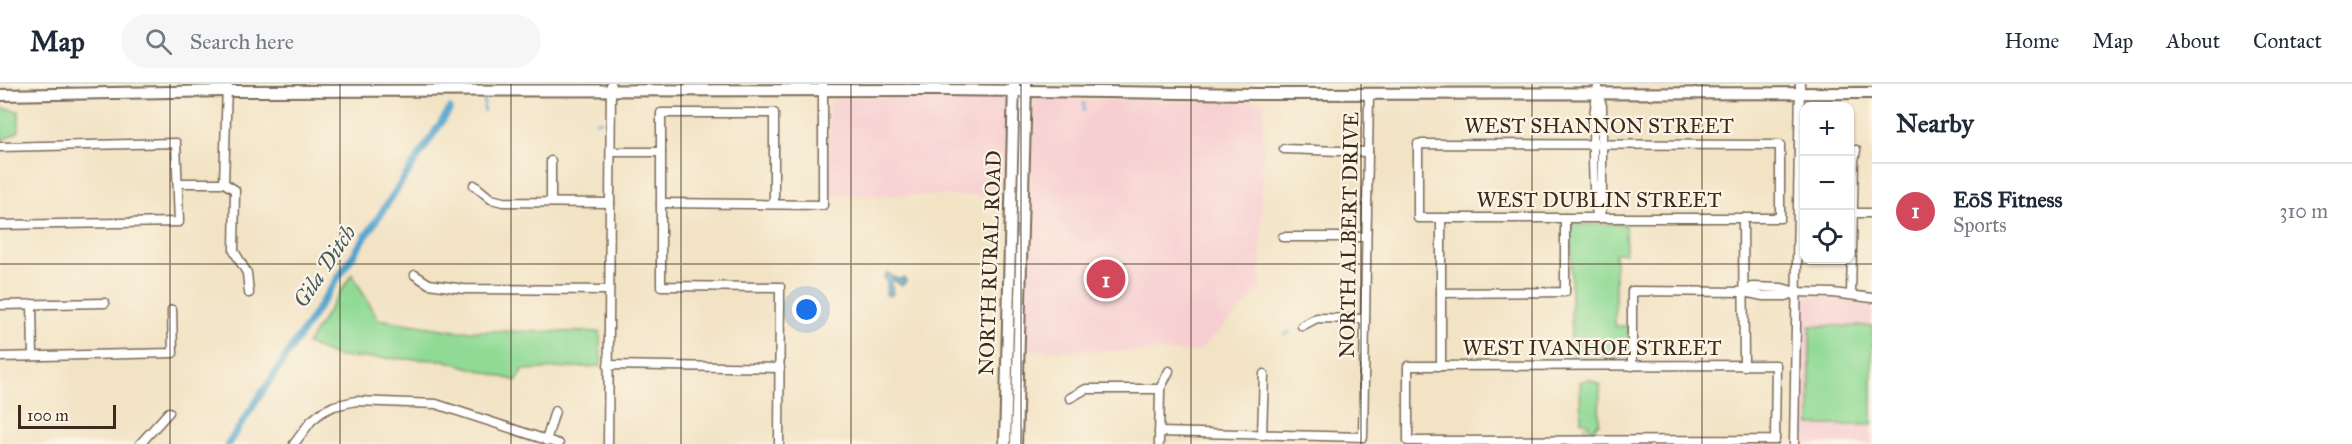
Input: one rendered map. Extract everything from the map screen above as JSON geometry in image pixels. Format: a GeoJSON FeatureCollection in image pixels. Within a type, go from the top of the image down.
{"type":"FeatureCollection","features":[{"type":"Feature","properties":{"kind":"main road"},"geometry":{"type":"LineString","coordinates":[[0,95],[227,87],[1020,87],[1218,89],[1370,94],[1425,89],[1800,88],[1872,93]]}},
{"type":"Feature","properties":{"kind":"main road","name":"NORTH RURAL ROAD"},"geometry":{"type":"LineString","coordinates":[[1005,444],[1020,87]]}},
{"type":"Feature","properties":{"kind":"main road","name":"NORTH RURAL ROAD"},"geometry":{"type":"LineString","coordinates":[[1016,444],[1020,87]]}},
{"type":"Feature","properties":{"kind":"street"},"geometry":{"type":"LineString","coordinates":[[224,183],[227,87]]}},
{"type":"Feature","properties":{"kind":"street"},"geometry":{"type":"LineString","coordinates":[[608,444],[611,87]]}},
{"type":"Feature","properties":{"kind":"street"},"geometry":{"type":"LineString","coordinates":[[661,203],[823,205],[823,87]]}},
{"type":"Feature","properties":{"kind":"street"},"geometry":{"type":"LineString","coordinates":[[1794,444],[1800,88]]}},
{"type":"Feature","properties":{"kind":"street"},"geometry":{"type":"LineString","coordinates":[[1598,89],[1602,106],[1595,207],[1598,218]]}},
{"type":"Feature","properties":{"kind":"street","name":"NORTH ALBERT DRIVE"},"geometry":{"type":"LineString","coordinates":[[1262,435],[1363,437],[1370,94]]}},
{"type":"Feature","properties":{"kind":"street"},"geometry":{"type":"LineString","coordinates":[[774,204],[774,113],[661,113],[661,286],[780,287],[779,444]]}},
{"type":"Feature","properties":{"kind":"street"},"geometry":{"type":"LineString","coordinates":[[0,147],[176,143],[179,222],[0,225]]}},
{"type":"Feature","properties":{"kind":"street","name":"WEST SHANNON STREET"},"geometry":{"type":"LineString","coordinates":[[1418,218],[1418,144],[1780,145],[1780,218]]}},
{"type":"Feature","properties":{"kind":"street"},"geometry":{"type":"LineString","coordinates":[[1284,149],[1368,152]]}},
{"type":"Feature","properties":{"kind":"street"},"geometry":{"type":"LineString","coordinates":[[1853,210],[1856,150]]}},
{"type":"Feature","properties":{"kind":"street"},"geometry":{"type":"LineString","coordinates":[[610,152],[661,152]]}},
{"type":"Feature","properties":{"kind":"street"},"geometry":{"type":"LineString","coordinates":[[551,161],[551,202]]}},
{"type":"Feature","properties":{"kind":"street"},"geometry":{"type":"LineString","coordinates":[[178,183],[224,183],[235,190],[234,251],[247,273],[249,293]]}},
{"type":"Feature","properties":{"kind":"street"},"geometry":{"type":"LineString","coordinates":[[474,185],[491,199],[503,202],[610,203]]}},
{"type":"Feature","properties":{"kind":"street"},"geometry":{"type":"LineString","coordinates":[[1854,213],[1872,213]]}},
{"type":"Feature","properties":{"kind":"street","name":"WEST DUBLIN STREET"},"geometry":{"type":"LineString","coordinates":[[1418,218],[1780,218]]}},
{"type":"Feature","properties":{"kind":"street"},"geometry":{"type":"LineString","coordinates":[[1441,218],[1441,366]]}},
{"type":"Feature","properties":{"kind":"street"},"geometry":{"type":"LineString","coordinates":[[1441,293],[1565,292],[1565,218]]}},
{"type":"Feature","properties":{"kind":"street"},"geometry":{"type":"LineString","coordinates":[[1743,218],[1744,366]]}},
{"type":"Feature","properties":{"kind":"street"},"geometry":{"type":"LineString","coordinates":[[1283,237],[1366,237]]}},
{"type":"Feature","properties":{"kind":"street"},"geometry":{"type":"LineString","coordinates":[[1851,294],[1852,264]]}},
{"type":"Feature","properties":{"kind":"street"},"geometry":{"type":"LineString","coordinates":[[415,275],[429,284],[464,289],[608,290]]}},
{"type":"Feature","properties":{"kind":"street"},"geometry":{"type":"LineString","coordinates":[[1632,366],[1632,291],[1744,292],[1763,297],[1786,296],[1796,292],[1851,294],[1872,298]]}},
{"type":"Feature","properties":{"kind":"street"},"geometry":{"type":"LineString","coordinates":[[0,305],[105,303]]}},
{"type":"Feature","properties":{"kind":"street"},"geometry":{"type":"LineString","coordinates":[[32,304],[33,356]]}},
{"type":"Feature","properties":{"kind":"street"},"geometry":{"type":"LineString","coordinates":[[0,357],[172,353],[172,310]]}},
{"type":"Feature","properties":{"kind":"street"},"geometry":{"type":"LineString","coordinates":[[1302,326],[1317,318],[1365,319]]}},
{"type":"Feature","properties":{"kind":"street"},"geometry":{"type":"LineString","coordinates":[[608,365],[780,368]]}},
{"type":"Feature","properties":{"kind":"street","name":"WEST IVANHOE STREET"},"geometry":{"type":"LineString","coordinates":[[1776,365],[1775,440],[1408,441],[1408,366],[1744,366],[1776,365]]}},
{"type":"Feature","properties":{"kind":"street"},"geometry":{"type":"LineString","coordinates":[[1159,444],[1160,389],[1169,371]]}},
{"type":"Feature","properties":{"kind":"street"},"geometry":{"type":"LineString","coordinates":[[1159,432],[1262,435],[1264,374]]}},
{"type":"Feature","properties":{"kind":"street","name":"NORTH ALBERT DRIVE"},"geometry":{"type":"LineString","coordinates":[[1353,376],[1364,376]]}},
{"type":"Feature","properties":{"kind":"street"},"geometry":{"type":"LineString","coordinates":[[1070,398],[1086,389],[1160,389]]}},
{"type":"Feature","properties":{"kind":"street"},"geometry":{"type":"LineString","coordinates":[[294,444],[311,421],[334,406],[356,401],[436,404],[559,444]]}},
{"type":"Feature","properties":{"kind":"street"},"geometry":{"type":"LineString","coordinates":[[546,441],[555,411]]}},
{"type":"Feature","properties":{"kind":"street"},"geometry":{"type":"LineString","coordinates":[[140,444],[169,412]]}},
{"type":"Feature","properties":{"kind":"shaded area"},"geometry":{"type":"Polygon","coordinates":[[[1001,96],[1006,98],[1010,104],[1003,196],[828,195],[829,104],[833,98],[1001,96]]]}},
{"type":"Feature","properties":{"kind":"shaded area"},"geometry":{"type":"Polygon","coordinates":[[[1041,96],[1082,100],[1147,99],[1206,103],[1264,100],[1260,291],[1198,352],[1023,350],[1028,263],[1025,243],[1030,212],[1033,104],[1036,98],[1041,96]]]}},
{"type":"Feature","properties":{"kind":"shaded area"},"geometry":{"type":"Polygon","coordinates":[[[1837,297],[1872,303],[1872,444],[1802,444],[1802,302],[1804,298],[1837,297]]]}},
{"type":"Feature","properties":{"kind":"green space"},"geometry":{"type":"Polygon","coordinates":[[[0,108],[19,111],[19,131],[1,141],[0,108]]]}},
{"type":"Feature","properties":{"kind":"green space"},"geometry":{"type":"Polygon","coordinates":[[[1625,224],[1626,253],[1615,253],[1615,326],[1628,326],[1628,358],[1571,358],[1571,225],[1625,224]]]}},
{"type":"Feature","properties":{"kind":"green space"},"geometry":{"type":"Polygon","coordinates":[[[352,274],[378,319],[455,331],[600,332],[601,366],[522,370],[517,381],[443,360],[338,357],[307,344],[352,274]]]}},
{"type":"Feature","properties":{"kind":"green space"},"geometry":{"type":"Polygon","coordinates":[[[1810,326],[1872,326],[1872,425],[1810,425],[1810,326]]]}},
{"type":"Feature","properties":{"kind":"green space"},"geometry":{"type":"Polygon","coordinates":[[[1588,379],[1600,385],[1599,422],[1593,430],[1589,428],[1588,423],[1581,421],[1580,382],[1588,379]]]}},
{"type":"Feature","properties":{"kind":"water"},"geometry":{"type":"Polygon","coordinates":[[[887,273],[897,279],[904,278],[906,281],[902,286],[895,281],[891,282],[893,294],[891,296],[886,295],[887,284],[884,277],[887,273]]]}},
{"type":"Feature","properties":{"kind":"waterway"},"geometry":{"type":"LineString","coordinates":[[484,101],[484,111]]}},
{"type":"Feature","properties":{"kind":"waterway"},"geometry":{"type":"LineString","coordinates":[[1084,103],[1084,111]]}},
{"type":"Feature","properties":{"kind":"waterway","name":"Gila Ditch"},"geometry":{"type":"LineString","coordinates":[[228,444],[450,109]]}},
{"type":"Feature","properties":{"kind":"waterway"},"geometry":{"type":"LineString","coordinates":[[595,121],[602,121]]}},
{"type":"Feature","properties":{"kind":"waterway"},"geometry":{"type":"LineString","coordinates":[[992,229],[1000,229]]}},
{"type":"Feature","properties":{"kind":"waterway"},"geometry":{"type":"LineString","coordinates":[[1284,335],[1290,332]]}},
{"type":"Feature","properties":{"kind":"waterway"},"geometry":{"type":"LineString","coordinates":[[1584,437],[1585,426]]}},
{"type":"Feature","properties":{"kind":"place","name":"EōS Fitness"},"geometry":{"type":"Point","coordinates":[1106,279]}}]}
